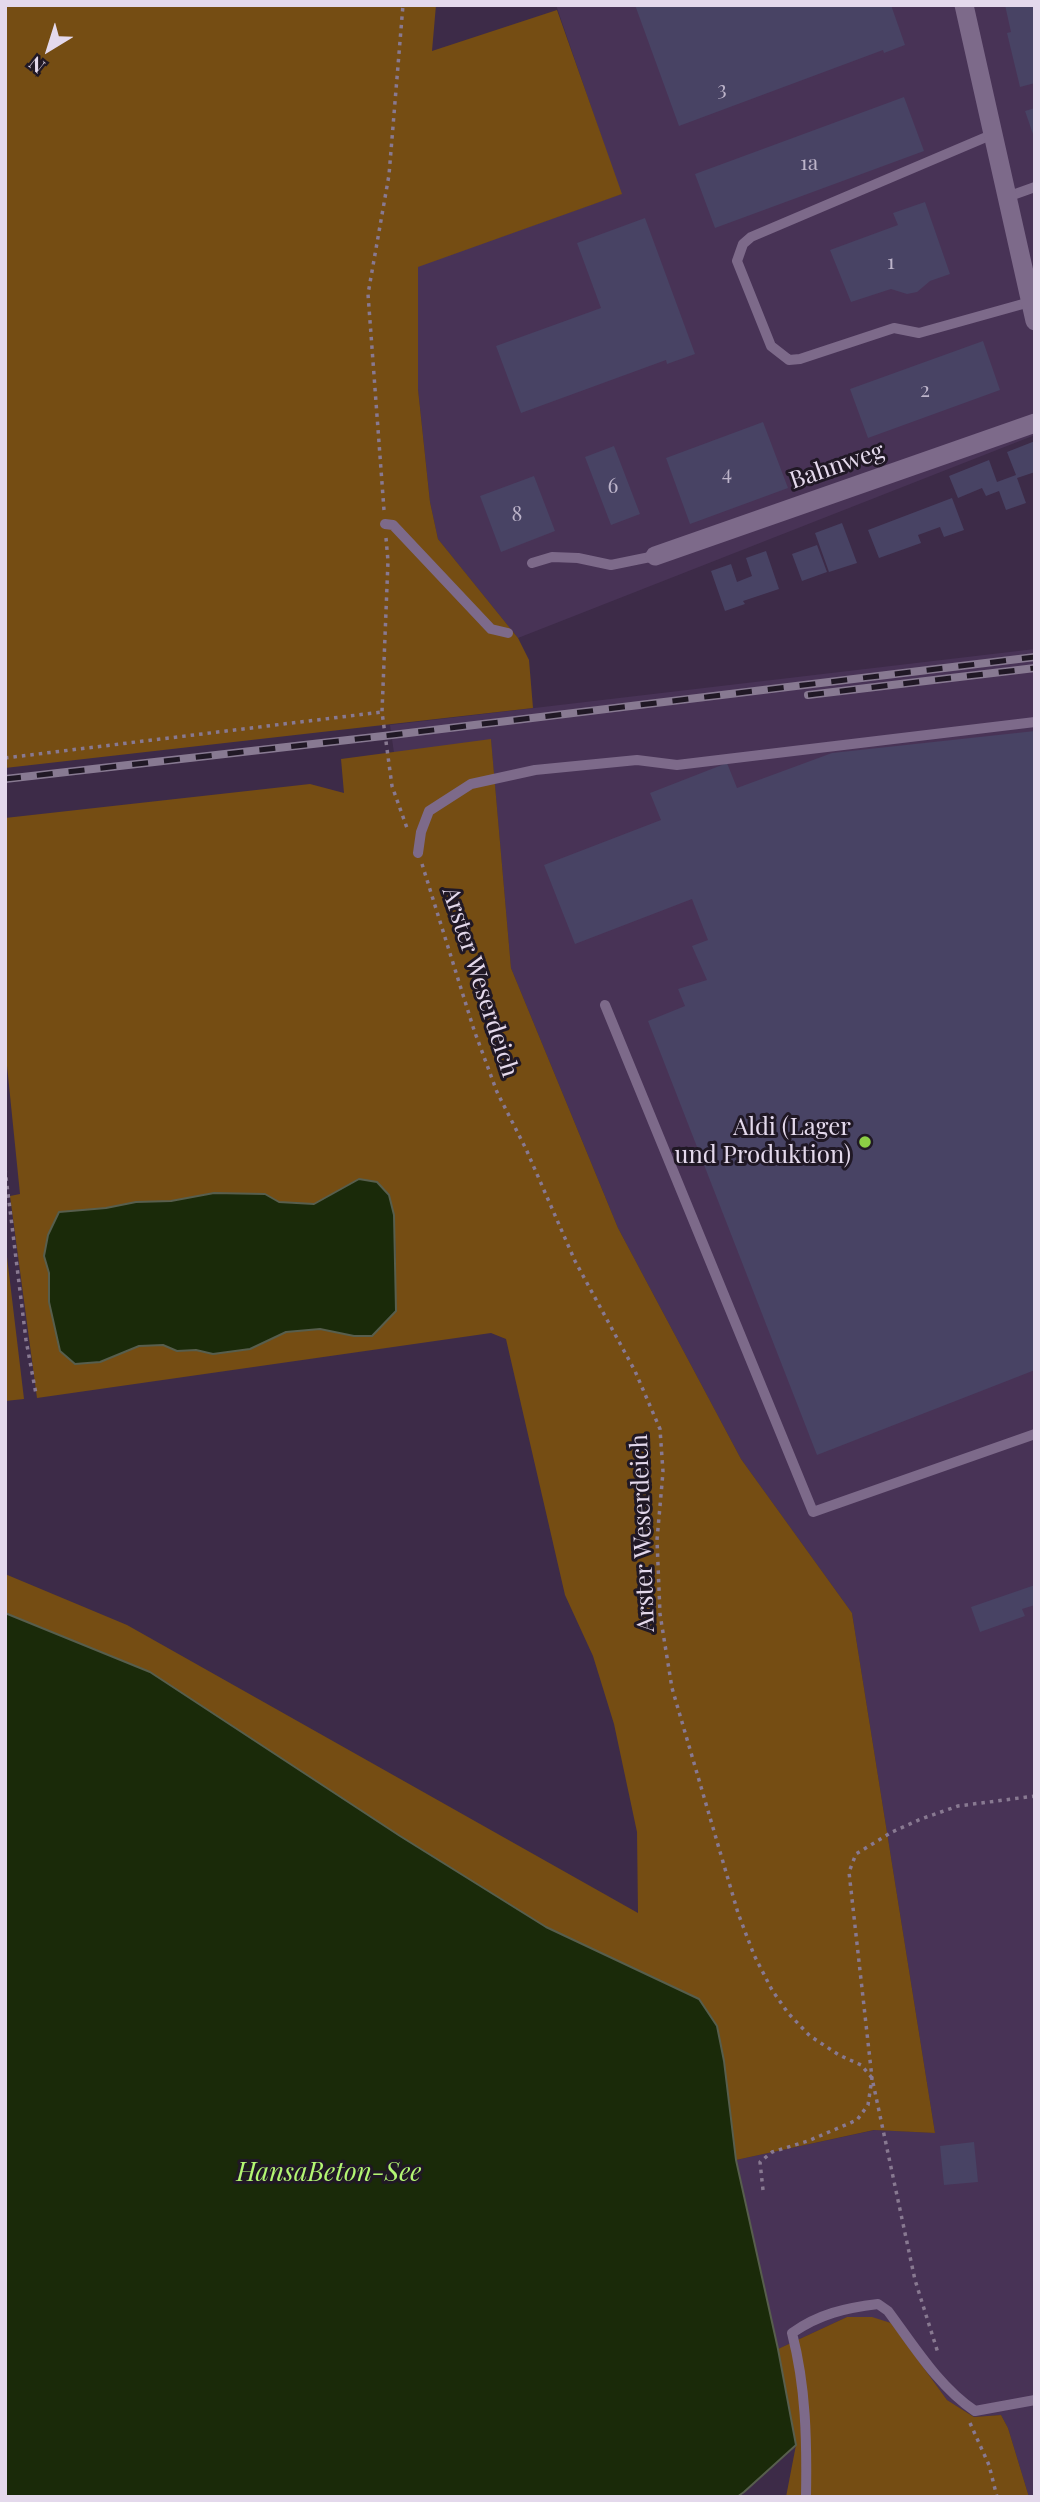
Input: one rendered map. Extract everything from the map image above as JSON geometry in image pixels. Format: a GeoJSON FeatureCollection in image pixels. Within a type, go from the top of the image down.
{"type":"FeatureCollection","features":[{"type":"Feature","properties":{"kind":"street"},"geometry":{"type":"LineString","coordinates":[[964,5],[991,135],[1033,311]]}},
{"type":"Feature","properties":{"kind":"street","name":"Bahnweg"},"geometry":{"type":"LineString","coordinates":[[655,556],[1035,423]]}},
{"type":"Feature","properties":{"kind":"lane"},"geometry":{"type":"LineString","coordinates":[[991,135],[751,237],[743,244],[737,261],[771,346],[779,355],[789,360],[800,359],[894,328],[919,333],[1033,311]]}},
{"type":"Feature","properties":{"kind":"lane"},"geometry":{"type":"LineString","coordinates":[[1007,197],[1035,187]]}},
{"type":"Feature","properties":{"kind":"lane"},"geometry":{"type":"LineString","coordinates":[[385,524],[393,525],[491,629],[508,633]]}},
{"type":"Feature","properties":{"kind":"lane"},"geometry":{"type":"LineString","coordinates":[[532,563],[552,556],[611,565],[655,556]]}},
{"type":"Feature","properties":{"kind":"lane"},"geometry":{"type":"LineString","coordinates":[[418,853],[421,832],[429,811],[471,784],[535,770],[637,760],[677,765],[1035,722]]}},
{"type":"Feature","properties":{"kind":"lane"},"geometry":{"type":"LineString","coordinates":[[605,1005],[813,1512],[1035,1434]]}},
{"type":"Feature","properties":{"kind":"lane"},"geometry":{"type":"LineString","coordinates":[[806,2497],[807,2430],[797,2351],[792,2333],[808,2322],[845,2308],[877,2304],[888,2311],[943,2384],[961,2402],[975,2411],[1035,2400]]}},
{"type":"Feature","properties":{"kind":"path","name":"Arster Weserdeich"},"geometry":{"type":"LineString","coordinates":[[403,5],[389,175],[368,294],[388,561],[382,712],[392,786],[427,877],[474,1030],[497,1092],[526,1149],[575,1261],[635,1371],[660,1429],[663,1472],[657,1540],[660,1614],[672,1688],[738,1913],[754,1955],[772,1990],[788,2013],[810,2036],[839,2055],[861,2064],[872,2078]]}},
{"type":"Feature","properties":{"kind":"path"},"geometry":{"type":"LineString","coordinates":[[5,758],[382,712]]}},
{"type":"Feature","properties":{"kind":"path"},"geometry":{"type":"LineString","coordinates":[[5,1168],[26,1340],[36,1394]]}},
{"type":"Feature","properties":{"kind":"path"},"geometry":{"type":"LineString","coordinates":[[915,2280],[872,2078],[849,1872],[856,1854],[892,1832],[958,1806],[1035,1796]]}},
{"type":"Feature","properties":{"kind":"path"},"geometry":{"type":"LineString","coordinates":[[763,2190],[760,2162],[772,2152],[808,2141],[857,2120],[868,2105],[872,2078]]}},
{"type":"Feature","properties":{"kind":"shaded area"},"geometry":{"type":"Polygon","coordinates":[[[5,5],[436,5],[432,51],[557,10],[622,194],[418,267],[418,389],[430,502],[438,539],[518,638],[529,660],[533,708],[5,768],[5,5]]]}},
{"type":"Feature","properties":{"kind":"shaded area"},"geometry":{"type":"Polygon","coordinates":[[[556,5],[1035,5],[1035,435],[518,638],[438,539],[430,502],[418,389],[418,266],[621,194],[556,5]]]}},
{"type":"Feature","properties":{"kind":"shaded area"},"geometry":{"type":"Polygon","coordinates":[[[1035,649],[1035,2497],[1029,2497],[1008,2428],[1001,2415],[974,2417],[947,2400],[891,2323],[847,2317],[778,2349],[736,2160],[875,2130],[935,2133],[852,1613],[741,1459],[618,1228],[511,968],[491,740],[394,753],[390,725],[1035,649]]]}},
{"type":"Feature","properties":{"kind":"shaded area"},"geometry":{"type":"Polygon","coordinates":[[[491,739],[511,968],[618,1228],[741,1459],[852,1613],[935,2133],[874,2130],[736,2160],[717,2026],[699,1999],[546,1927],[400,1836],[150,1672],[5,1613],[5,1574],[127,1625],[638,1913],[637,1832],[614,1724],[593,1656],[565,1595],[506,1339],[491,1333],[37,1398],[10,1196],[20,1194],[5,1046],[5,818],[310,784],[344,793],[341,759],[491,739]],[[359,1179],[314,1204],[279,1202],[264,1194],[214,1193],[106,1208],[48,1235],[44,1255],[49,1273],[49,1302],[100,1362],[139,1346],[163,1345],[177,1351],[196,1350],[213,1354],[250,1349],[285,1332],[320,1329],[354,1336],[372,1336],[396,1311],[395,1231],[391,1201],[387,1193],[378,1185],[359,1179]]]}},
{"type":"Feature","properties":{"kind":"shaded area"},"geometry":{"type":"Polygon","coordinates":[[[5,1240],[24,1399],[5,1401],[5,1240]]]}},
{"type":"Feature","properties":{"kind":"shaded area"},"geometry":{"type":"Polygon","coordinates":[[[847,2317],[872,2317],[891,2323],[947,2400],[974,2417],[1001,2415],[1008,2428],[1029,2497],[786,2497],[796,2445],[778,2349],[847,2317]]]}},
{"type":"Feature","properties":{"kind":"water"},"geometry":{"type":"Polygon","coordinates":[[[359,1179],[377,1182],[389,1195],[394,1215],[396,1311],[372,1336],[354,1336],[320,1329],[286,1332],[250,1349],[213,1354],[196,1350],[177,1351],[163,1345],[139,1346],[100,1362],[75,1364],[60,1351],[49,1302],[49,1273],[44,1256],[48,1235],[59,1212],[136,1202],[171,1201],[214,1193],[265,1194],[279,1202],[314,1204],[359,1179]]]}},
{"type":"Feature","properties":{"kind":"water","name":"HansaBeton-See"},"geometry":{"type":"Polygon","coordinates":[[[5,1613],[150,1672],[400,1836],[546,1927],[699,1999],[717,2026],[736,2160],[778,2349],[796,2445],[744,2492],[737,2497],[5,2497],[5,1613]]]}},
{"type":"Feature","properties":{"kind":"building"},"geometry":{"type":"Polygon","coordinates":[[[635,5],[891,5],[905,45],[884,53],[883,50],[679,126],[635,5]]]}},
{"type":"Feature","properties":{"kind":"building"},"geometry":{"type":"Polygon","coordinates":[[[1005,5],[1035,5],[1035,83],[1020,87],[1007,33],[1011,32],[1005,5]]]}},
{"type":"Feature","properties":{"kind":"building"},"geometry":{"type":"Polygon","coordinates":[[[904,97],[924,151],[715,228],[695,174],[904,97]]]}},
{"type":"Feature","properties":{"kind":"building"},"geometry":{"type":"Polygon","coordinates":[[[1035,108],[1035,137],[1034,137],[1025,111],[1035,108]]]}},
{"type":"Feature","properties":{"kind":"building"},"geometry":{"type":"Polygon","coordinates":[[[925,202],[950,274],[930,281],[917,292],[907,294],[891,289],[851,302],[830,250],[898,225],[893,213],[925,202]]]}},
{"type":"Feature","properties":{"kind":"building"},"geometry":{"type":"Polygon","coordinates":[[[645,218],[695,354],[667,364],[666,360],[521,413],[496,346],[601,308],[577,243],[645,218]]]}},
{"type":"Feature","properties":{"kind":"building"},"geometry":{"type":"Polygon","coordinates":[[[983,341],[1000,390],[868,438],[850,389],[983,341]]]}},
{"type":"Feature","properties":{"kind":"building"},"geometry":{"type":"Polygon","coordinates":[[[763,422],[788,488],[690,524],[666,458],[763,422]]]}},
{"type":"Feature","properties":{"kind":"building"},"geometry":{"type":"Polygon","coordinates":[[[1035,441],[1035,472],[1017,478],[1026,503],[1006,510],[999,491],[986,496],[982,488],[958,498],[949,476],[989,460],[997,482],[1016,475],[1007,452],[1035,441]]]}},
{"type":"Feature","properties":{"kind":"building"},"geometry":{"type":"Polygon","coordinates":[[[614,446],[640,514],[611,525],[585,457],[614,446]]]}},
{"type":"Feature","properties":{"kind":"building"},"geometry":{"type":"Polygon","coordinates":[[[534,476],[555,531],[501,552],[480,496],[534,476]]]}},
{"type":"Feature","properties":{"kind":"building"},"geometry":{"type":"Polygon","coordinates":[[[952,498],[964,530],[944,537],[940,527],[918,535],[921,543],[879,558],[868,530],[952,498]]]}},
{"type":"Feature","properties":{"kind":"building"},"geometry":{"type":"Polygon","coordinates":[[[842,523],[857,563],[829,572],[815,533],[842,523]]]}},
{"type":"Feature","properties":{"kind":"building"},"geometry":{"type":"Polygon","coordinates":[[[817,545],[827,572],[802,581],[792,554],[817,545]]]}},
{"type":"Feature","properties":{"kind":"building"},"geometry":{"type":"Polygon","coordinates":[[[766,551],[779,589],[743,601],[745,604],[725,611],[711,571],[731,564],[737,582],[752,576],[746,558],[766,551]]]}},
{"type":"Feature","properties":{"kind":"building","name":"Aldi (Lager und Produktion)"},"geometry":{"type":"Polygon","coordinates":[[[1035,731],[1035,1370],[817,1455],[648,1021],[685,1006],[678,989],[707,980],[692,946],[708,940],[692,899],[575,944],[544,865],[661,820],[650,793],[727,763],[737,788],[832,753],[1035,731]]]}},
{"type":"Feature","properties":{"kind":"building"},"geometry":{"type":"Polygon","coordinates":[[[1035,1585],[1035,1605],[1022,1609],[1025,1616],[980,1632],[971,1607],[1035,1585]]]}},
{"type":"Feature","properties":{"kind":"building"},"geometry":{"type":"Polygon","coordinates":[[[974,2142],[978,2182],[944,2185],[940,2146],[974,2142]]]}},
{"type":"Feature","properties":{"kind":"railway"},"geometry":{"type":"LineString","coordinates":[[5,779],[1035,657]]}},
{"type":"Feature","properties":{"kind":"railway"},"geometry":{"type":"LineString","coordinates":[[808,695],[1035,668]]}},
{"type":"Feature","properties":{"kind":"place","name":"Aldi (Lager und Produktion)"},"geometry":{"type":"Point","coordinates":[865,1142]}}]}
